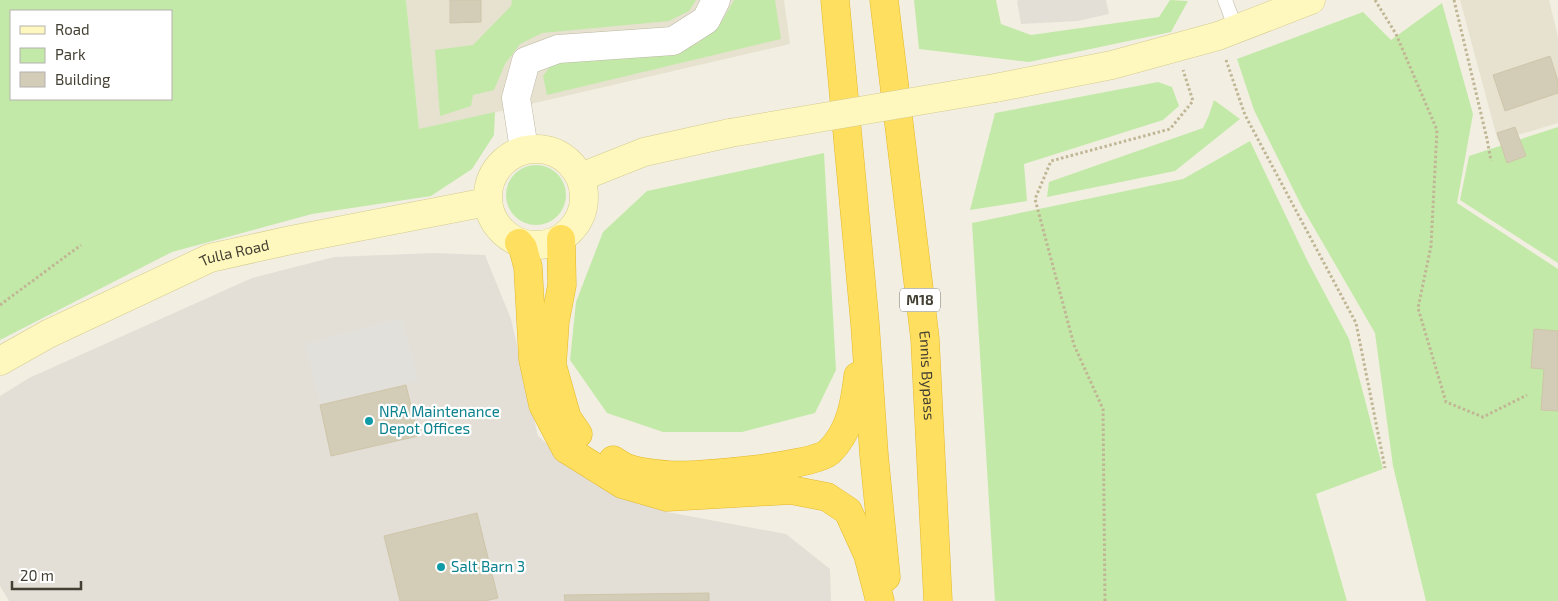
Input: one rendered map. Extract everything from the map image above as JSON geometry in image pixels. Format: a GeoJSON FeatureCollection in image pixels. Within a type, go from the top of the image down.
{"type":"FeatureCollection","features":[{"type":"Feature","properties":{"kind":"highway"},"geometry":{"type":"LineString","coordinates":[[835,0],[888,601]]}},
{"type":"Feature","properties":{"kind":"highway","name":"Ennis Bypass"},"geometry":{"type":"LineString","coordinates":[[884,0],[925,339],[938,601]]}},
{"type":"Feature","properties":{"kind":"highway"},"geometry":{"type":"LineString","coordinates":[[560,239],[562,285],[555,321],[552,365],[567,418],[587,446],[628,468],[669,475],[765,469],[799,462],[827,453],[843,435],[855,402],[864,324]]}},
{"type":"Feature","properties":{"kind":"highway"},"geometry":{"type":"LineString","coordinates":[[519,243],[523,248],[528,267],[533,359],[543,406],[566,449],[622,484],[667,497],[791,490],[827,497],[848,511],[868,555],[880,601]]}},
{"type":"Feature","properties":{"kind":"main road"},"geometry":{"type":"LineString","coordinates":[[581,177],[644,152],[730,133],[995,88],[1112,65],[1176,47],[1229,14],[1311,0]]}},
{"type":"Feature","properties":{"kind":"main road"},"geometry":{"type":"LineString","coordinates":[[524,149],[554,152],[567,159],[581,177],[585,195],[581,216],[571,231],[556,242],[536,246],[519,243],[504,234],[494,222],[487,202],[490,180],[501,163],[524,149]]}},
{"type":"Feature","properties":{"kind":"main road","name":"Tulla Road"},"geometry":{"type":"LineString","coordinates":[[0,362],[48,334],[210,258],[291,240],[487,202]]}},
{"type":"Feature","properties":{"kind":"street"},"geometry":{"type":"LineString","coordinates":[[524,149],[516,98],[526,61],[558,49],[673,41],[706,20],[716,0]]}},
{"type":"Feature","properties":{"kind":"path"},"geometry":{"type":"LineString","coordinates":[[1375,0],[1396,34],[1437,130],[1431,246],[1418,308],[1446,402],[1483,417],[1526,395]]}},
{"type":"Feature","properties":{"kind":"path"},"geometry":{"type":"LineString","coordinates":[[1454,0],[1487,140],[1490,161]]}},
{"type":"Feature","properties":{"kind":"path"},"geometry":{"type":"LineString","coordinates":[[1229,14],[1245,115],[1356,322],[1385,468]]}},
{"type":"Feature","properties":{"kind":"path"},"geometry":{"type":"LineString","coordinates":[[1105,601],[1103,409],[1074,345],[1035,199],[1051,161],[1170,129],[1193,101],[1176,47]]}},
{"type":"Feature","properties":{"kind":"path"},"geometry":{"type":"LineString","coordinates":[[0,305],[81,245]]}},
{"type":"Feature","properties":{"kind":"shaded area"},"geometry":{"type":"Polygon","coordinates":[[[406,0],[784,0],[790,44],[419,130],[406,0]]]}},
{"type":"Feature","properties":{"kind":"shaded area"},"geometry":{"type":"Polygon","coordinates":[[[1106,0],[1109,14],[1078,21],[1021,24],[1017,1],[1106,0]]]}},
{"type":"Feature","properties":{"kind":"shaded area"},"geometry":{"type":"Polygon","coordinates":[[[1460,0],[1549,0],[1558,37],[1558,123],[1498,141],[1460,0]]]}},
{"type":"Feature","properties":{"kind":"shaded area"},"geometry":{"type":"Polygon","coordinates":[[[433,253],[485,255],[511,319],[538,436],[594,484],[667,512],[786,534],[830,569],[831,601],[9,601],[0,586],[0,396],[29,378],[252,278],[334,257],[433,253]]]}},
{"type":"Feature","properties":{"kind":"shaded area"},"geometry":{"type":"Polygon","coordinates":[[[402,318],[419,381],[320,405],[304,344],[402,318]]]}},
{"type":"Feature","properties":{"kind":"green space"},"geometry":{"type":"Polygon","coordinates":[[[0,0],[406,0],[419,129],[495,112],[494,135],[472,169],[431,196],[312,214],[172,252],[0,340],[0,0]]]}},
{"type":"Feature","properties":{"kind":"green space"},"geometry":{"type":"Polygon","coordinates":[[[512,0],[696,0],[689,11],[669,21],[542,33],[520,44],[505,64],[494,90],[473,95],[471,106],[440,116],[435,50],[473,45],[511,6],[512,0]]]}},
{"type":"Feature","properties":{"kind":"green space"},"geometry":{"type":"Polygon","coordinates":[[[734,0],[775,0],[781,39],[547,95],[543,76],[554,61],[677,53],[698,43],[722,21],[734,0]]]}},
{"type":"Feature","properties":{"kind":"green space"},"geometry":{"type":"Polygon","coordinates":[[[914,0],[996,0],[1001,24],[1031,35],[1159,17],[1170,0],[1188,1],[1171,32],[1029,62],[919,49],[914,0]]]}},
{"type":"Feature","properties":{"kind":"green space"},"geometry":{"type":"Polygon","coordinates":[[[1442,3],[1473,114],[1457,203],[1558,269],[1558,601],[1426,601],[1393,466],[1375,333],[1302,207],[1254,110],[1237,59],[1363,12],[1391,40],[1442,3]]]}},
{"type":"Feature","properties":{"kind":"green space"},"geometry":{"type":"Polygon","coordinates":[[[1158,82],[1172,87],[1179,106],[1163,120],[1024,164],[1027,201],[970,210],[995,113],[1158,82]]]}},
{"type":"Feature","properties":{"kind":"green space"},"geometry":{"type":"Polygon","coordinates":[[[1214,100],[1240,119],[1175,171],[1047,197],[1049,182],[1203,128],[1214,100]]]}},
{"type":"Feature","properties":{"kind":"green space"},"geometry":{"type":"Polygon","coordinates":[[[1558,127],[1558,263],[1460,200],[1469,156],[1558,127]]]}},
{"type":"Feature","properties":{"kind":"green space"},"geometry":{"type":"Polygon","coordinates":[[[1250,141],[1308,262],[1349,339],[1383,469],[1316,494],[1347,601],[995,601],[972,223],[1183,179],[1250,141]]]}},
{"type":"Feature","properties":{"kind":"green space"},"geometry":{"type":"Polygon","coordinates":[[[824,153],[836,370],[815,413],[742,432],[663,432],[607,413],[570,360],[576,302],[603,232],[647,191],[824,153]]]}},
{"type":"Feature","properties":{"kind":"green space"},"geometry":{"type":"Polygon","coordinates":[[[530,165],[542,165],[558,173],[564,183],[566,195],[564,207],[558,217],[542,225],[530,225],[514,217],[506,201],[506,189],[514,173],[530,165]]]}},
{"type":"Feature","properties":{"kind":"building"},"geometry":{"type":"Polygon","coordinates":[[[450,0],[481,0],[481,22],[450,23],[450,0]]]}},
{"type":"Feature","properties":{"kind":"building"},"geometry":{"type":"Polygon","coordinates":[[[1550,56],[1558,81],[1558,93],[1505,111],[1493,75],[1550,56]]]}},
{"type":"Feature","properties":{"kind":"building"},"geometry":{"type":"Polygon","coordinates":[[[1515,127],[1526,156],[1507,163],[1497,133],[1515,127]]]}},
{"type":"Feature","properties":{"kind":"building"},"geometry":{"type":"Polygon","coordinates":[[[1534,329],[1558,331],[1558,411],[1541,410],[1544,369],[1531,368],[1534,329]]]}},
{"type":"Feature","properties":{"kind":"building","name":"NRA Maintenance Depot Offices"},"geometry":{"type":"Polygon","coordinates":[[[406,385],[418,436],[331,456],[320,405],[406,385]]]}},
{"type":"Feature","properties":{"kind":"building","name":"Salt Barn 3"},"geometry":{"type":"Polygon","coordinates":[[[477,513],[498,598],[485,601],[400,601],[384,536],[477,513]]]}},
{"type":"Feature","properties":{"kind":"building"},"geometry":{"type":"Polygon","coordinates":[[[709,593],[709,601],[565,601],[564,595],[709,593]]]}},
{"type":"Feature","properties":{"kind":"place","name":"NRA Maintenance Depot Offices"},"geometry":{"type":"Point","coordinates":[369,421]}},
{"type":"Feature","properties":{"kind":"place","name":"Salt Barn 3"},"geometry":{"type":"Point","coordinates":[441,567]}}]}
